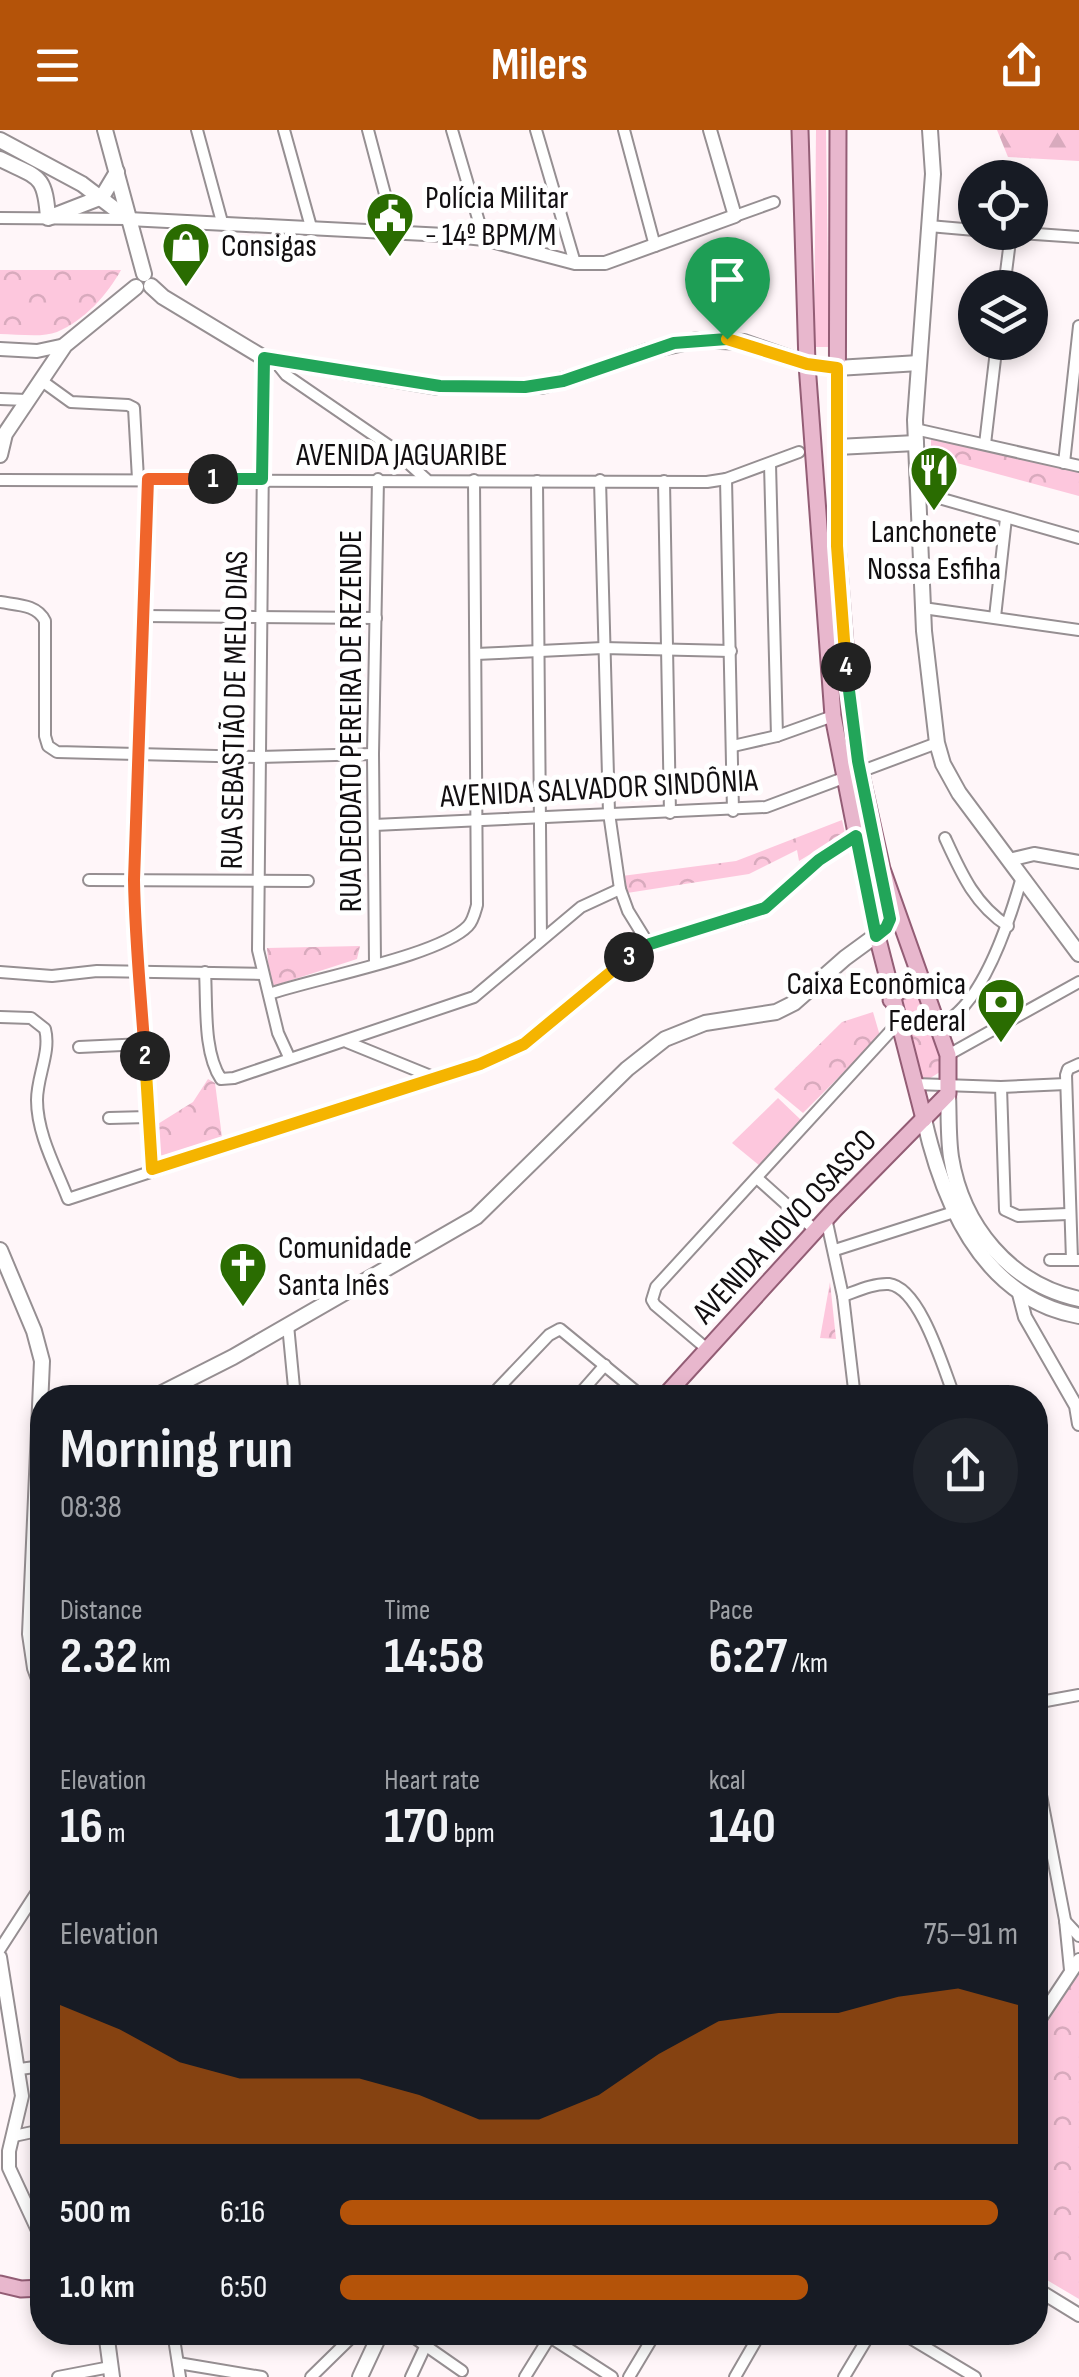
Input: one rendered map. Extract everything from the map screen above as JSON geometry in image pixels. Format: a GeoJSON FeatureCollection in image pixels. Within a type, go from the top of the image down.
{"type":"FeatureCollection","features":[{"type":"Feature","properties":{"kind":"main road"},"geometry":{"type":"LineString","coordinates":[[105,130],[144,282],[162,297],[269,359],[462,388],[552,384],[648,351],[697,340],[744,342],[807,364],[837,368],[918,363]]}},
{"type":"Feature","properties":{"kind":"main road"},"geometry":{"type":"LineString","coordinates":[[800,130],[807,364],[833,716],[882,869],[940,1025],[948,1056],[955,1176],[961,1198],[978,1228],[1012,1268],[1038,1286],[1079,1300]]}},
{"type":"Feature","properties":{"kind":"main road"},"geometry":{"type":"LineString","coordinates":[[800,160],[808,147],[809,130]]}},
{"type":"Feature","properties":{"kind":"main road"},"geometry":{"type":"LineString","coordinates":[[835,130],[831,156],[837,172],[840,602],[856,836],[876,936],[924,1119],[954,1212],[978,1255],[1018,1290],[1079,1316]]}},
{"type":"Feature","properties":{"kind":"main road"},"geometry":{"type":"LineString","coordinates":[[930,130],[933,162],[916,436],[923,608],[936,743],[960,793],[1079,954]]}},
{"type":"Feature","properties":{"kind":"main road"},"geometry":{"type":"LineString","coordinates":[[0,140],[102,197],[128,219]]}},
{"type":"Feature","properties":{"kind":"main road"},"geometry":{"type":"LineString","coordinates":[[0,158],[40,179],[46,191],[48,218],[102,197],[117,172]]}},
{"type":"Feature","properties":{"kind":"main road"},"geometry":{"type":"LineString","coordinates":[[0,455],[5,434],[65,345],[144,282]]}},
{"type":"Feature","properties":{"kind":"main road"},"geometry":{"type":"LineString","coordinates":[[809,392],[815,402],[823,441],[837,448],[916,436]]}},
{"type":"Feature","properties":{"kind":"main road"},"geometry":{"type":"LineString","coordinates":[[176,1385],[476,1217],[627,1069],[665,1038],[704,1023],[776,1012],[794,1003],[886,928],[890,919],[882,869]]}},
{"type":"Feature","properties":{"kind":"main road"},"geometry":{"type":"LineString","coordinates":[[891,1000],[908,986],[925,987]]}},
{"type":"Feature","properties":{"kind":"main road","name":"AVENIDA NOVO OSASCO"},"geometry":{"type":"LineString","coordinates":[[675,1385],[948,1090]]}},
{"type":"Feature","properties":{"kind":"main road"},"geometry":{"type":"LineString","coordinates":[[0,1250],[39,1344],[41,1385]]}},
{"type":"Feature","properties":{"kind":"main road"},"geometry":{"type":"LineString","coordinates":[[0,2284],[30,2289]]}},
{"type":"Feature","properties":{"kind":"main road"},"geometry":{"type":"LineString","coordinates":[[108,2345],[111,2372]]}},
{"type":"Feature","properties":{"kind":"main road"},"geometry":{"type":"LineString","coordinates":[[360,2377],[374,2345]]}},
{"type":"Feature","properties":{"kind":"street"},"geometry":{"type":"LineString","coordinates":[[197,130],[222,222]]}},
{"type":"Feature","properties":{"kind":"street"},"geometry":{"type":"LineString","coordinates":[[284,130],[311,227]]}},
{"type":"Feature","properties":{"kind":"street"},"geometry":{"type":"LineString","coordinates":[[368,130],[395,232]]}},
{"type":"Feature","properties":{"kind":"street"},"geometry":{"type":"LineString","coordinates":[[452,130],[484,239]]}},
{"type":"Feature","properties":{"kind":"street"},"geometry":{"type":"LineString","coordinates":[[536,130],[576,263]]}},
{"type":"Feature","properties":{"kind":"street"},"geometry":{"type":"LineString","coordinates":[[624,130],[655,246]]}},
{"type":"Feature","properties":{"kind":"street"},"geometry":{"type":"LineString","coordinates":[[710,130],[735,216]]}},
{"type":"Feature","properties":{"kind":"street"},"geometry":{"type":"LineString","coordinates":[[0,218],[222,222],[395,232],[484,239],[576,263],[605,263],[774,202]]}},
{"type":"Feature","properties":{"kind":"street"},"geometry":{"type":"LineString","coordinates":[[928,226],[958,229]]}},
{"type":"Feature","properties":{"kind":"street"},"geometry":{"type":"LineString","coordinates":[[1048,235],[1079,237]]}},
{"type":"Feature","properties":{"kind":"street"},"geometry":{"type":"LineString","coordinates":[[1064,464],[1079,326]]}},
{"type":"Feature","properties":{"kind":"street"},"geometry":{"type":"LineString","coordinates":[[0,349],[38,351],[65,345]]}},
{"type":"Feature","properties":{"kind":"street"},"geometry":{"type":"LineString","coordinates":[[38,351],[54,362]]}},
{"type":"Feature","properties":{"kind":"street"},"geometry":{"type":"LineString","coordinates":[[269,359],[290,378],[388,445],[426,479]]}},
{"type":"Feature","properties":{"kind":"street","name":"RUA SEBASTIÃO DE MELO DIAS"},"geometry":{"type":"LineString","coordinates":[[269,359],[262,479],[258,950],[278,1033],[290,1057]]}},
{"type":"Feature","properties":{"kind":"street"},"geometry":{"type":"LineString","coordinates":[[985,444],[996,360]]}},
{"type":"Feature","properties":{"kind":"street"},"geometry":{"type":"LineString","coordinates":[[42,381],[72,402],[132,406],[143,479],[134,880],[135,946],[140,970],[152,1169]]}},
{"type":"Feature","properties":{"kind":"street"},"geometry":{"type":"LineString","coordinates":[[0,399],[27,400]]}},
{"type":"Feature","properties":{"kind":"street"},"geometry":{"type":"LineString","coordinates":[[916,436],[985,444],[1079,466]]}},
{"type":"Feature","properties":{"kind":"street","name":"AVENIDA JAGUARIBE"},"geometry":{"type":"LineString","coordinates":[[0,480],[664,482],[726,479],[799,452]]}},
{"type":"Feature","properties":{"kind":"street"},"geometry":{"type":"LineString","coordinates":[[770,464],[777,736]]}},
{"type":"Feature","properties":{"kind":"street","name":"RUA DEODATO PEREIRA DE REZENDE"},"geometry":{"type":"LineString","coordinates":[[376,963],[373,754],[378,479]]}},
{"type":"Feature","properties":{"kind":"street"},"geometry":{"type":"LineString","coordinates":[[726,479],[734,811]]}},
{"type":"Feature","properties":{"kind":"street"},"geometry":{"type":"LineString","coordinates":[[269,994],[422,952],[467,927],[477,905],[474,480]]}},
{"type":"Feature","properties":{"kind":"street"},"geometry":{"type":"LineString","coordinates":[[600,480],[610,813],[620,889],[628,911],[650,944]]}},
{"type":"Feature","properties":{"kind":"street"},"geometry":{"type":"LineString","coordinates":[[537,481],[541,940]]}},
{"type":"Feature","properties":{"kind":"street"},"geometry":{"type":"LineString","coordinates":[[664,482],[670,813]]}},
{"type":"Feature","properties":{"kind":"street"},"geometry":{"type":"LineString","coordinates":[[918,492],[1079,538]]}},
{"type":"Feature","properties":{"kind":"street"},"geometry":{"type":"LineString","coordinates":[[995,617],[1006,518]]}},
{"type":"Feature","properties":{"kind":"street"},"geometry":{"type":"LineString","coordinates":[[0,602],[42,614],[45,736],[48,746],[70,755],[373,754]]}},
{"type":"Feature","properties":{"kind":"street"},"geometry":{"type":"LineString","coordinates":[[923,608],[1079,630]]}},
{"type":"Feature","properties":{"kind":"street"},"geometry":{"type":"LineString","coordinates":[[142,616],[376,618]]}},
{"type":"Feature","properties":{"kind":"street"},"geometry":{"type":"LineString","coordinates":[[476,654],[603,648],[731,651]]}},
{"type":"Feature","properties":{"kind":"street"},"geometry":{"type":"LineString","coordinates":[[733,746],[777,736],[833,716]]}},
{"type":"Feature","properties":{"kind":"street","name":"AVENIDA SALVADOR SINDÔNIA"},"geometry":{"type":"LineString","coordinates":[[374,825],[766,807],[936,743]]}},
{"type":"Feature","properties":{"kind":"street"},"geometry":{"type":"LineString","coordinates":[[0,1016],[31,1018],[45,1029],[38,1119],[68,1200],[152,1169],[480,1064],[524,1044],[610,970],[650,944],[765,908],[819,860],[856,836]]}},
{"type":"Feature","properties":{"kind":"street"},"geometry":{"type":"LineString","coordinates":[[945,838],[973,894],[1008,926]]}},
{"type":"Feature","properties":{"kind":"street"},"geometry":{"type":"LineString","coordinates":[[1009,860],[1034,854],[1079,862]]}},
{"type":"Feature","properties":{"kind":"street"},"geometry":{"type":"LineString","coordinates":[[940,1025],[952,1020],[962,1008],[997,952],[1022,878]]}},
{"type":"Feature","properties":{"kind":"street"},"geometry":{"type":"LineString","coordinates":[[89,880],[308,882]]}},
{"type":"Feature","properties":{"kind":"street"},"geometry":{"type":"LineString","coordinates":[[205,972],[208,1024],[218,1076],[225,1080],[474,996],[581,906],[620,889]]}},
{"type":"Feature","properties":{"kind":"street"},"geometry":{"type":"LineString","coordinates":[[0,972],[52,976],[140,970],[263,974]]}},
{"type":"Feature","properties":{"kind":"street"},"geometry":{"type":"LineString","coordinates":[[948,1056],[1079,982]]}},
{"type":"Feature","properties":{"kind":"street"},"geometry":{"type":"LineString","coordinates":[[707,1349],[662,1313],[652,1300],[656,1287],[898,1024]]}},
{"type":"Feature","properties":{"kind":"street"},"geometry":{"type":"LineString","coordinates":[[347,1042],[434,1077]]}},
{"type":"Feature","properties":{"kind":"street"},"geometry":{"type":"LineString","coordinates":[[80,1048],[144,1044]]}},
{"type":"Feature","properties":{"kind":"street"},"geometry":{"type":"LineString","coordinates":[[1050,1260],[1076,1260],[1068,1214],[1066,1084],[1074,1066]]}},
{"type":"Feature","properties":{"kind":"street"},"geometry":{"type":"LineString","coordinates":[[915,1084],[948,1090],[1066,1084]]}},
{"type":"Feature","properties":{"kind":"street"},"geometry":{"type":"LineString","coordinates":[[1002,1088],[1004,1203],[1008,1214],[1068,1214]]}},
{"type":"Feature","properties":{"kind":"street"},"geometry":{"type":"LineString","coordinates":[[108,1118],[148,1117]]}},
{"type":"Feature","properties":{"kind":"street"},"geometry":{"type":"LineString","coordinates":[[758,1179],[821,1224],[834,1250],[853,1385]]}},
{"type":"Feature","properties":{"kind":"street"},"geometry":{"type":"LineString","coordinates":[[834,1250],[954,1212]]}},
{"type":"Feature","properties":{"kind":"street"},"geometry":{"type":"LineString","coordinates":[[843,1296],[872,1286],[888,1284],[901,1288],[927,1326],[950,1385]]}},
{"type":"Feature","properties":{"kind":"street"},"geometry":{"type":"LineString","coordinates":[[1018,1290],[1024,1317],[1076,1406],[1079,1424]]}},
{"type":"Feature","properties":{"kind":"street"},"geometry":{"type":"LineString","coordinates":[[288,1325],[294,1385]]}},
{"type":"Feature","properties":{"kind":"street"},"geometry":{"type":"LineString","coordinates":[[502,1385],[556,1330],[566,1332],[629,1385]]}},
{"type":"Feature","properties":{"kind":"street"},"geometry":{"type":"LineString","coordinates":[[587,1385],[605,1365]]}},
{"type":"Feature","properties":{"kind":"street"},"geometry":{"type":"LineString","coordinates":[[1048,1701],[1079,1696]]}},
{"type":"Feature","properties":{"kind":"street"},"geometry":{"type":"LineString","coordinates":[[1048,1839],[1074,1965],[1048,2006]]}},
{"type":"Feature","properties":{"kind":"street"},"geometry":{"type":"LineString","coordinates":[[30,1904],[0,1953],[22,2096],[10,2168],[30,2212]]}},
{"type":"Feature","properties":{"kind":"street"},"geometry":{"type":"LineString","coordinates":[[1065,1920],[1079,1936]]}},
{"type":"Feature","properties":{"kind":"street"},"geometry":{"type":"LineString","coordinates":[[20,2070],[30,2068]]}},
{"type":"Feature","properties":{"kind":"street"},"geometry":{"type":"LineString","coordinates":[[14,2136],[30,2133]]}},
{"type":"Feature","properties":{"kind":"street"},"geometry":{"type":"LineString","coordinates":[[1048,2296],[1079,2316]]}},
{"type":"Feature","properties":{"kind":"street"},"geometry":{"type":"LineString","coordinates":[[175,2345],[180,2377]]}},
{"type":"Feature","properties":{"kind":"street"},"geometry":{"type":"LineString","coordinates":[[312,2377],[344,2345]]}},
{"type":"Feature","properties":{"kind":"street"},"geometry":{"type":"LineString","coordinates":[[423,2345],[462,2371]]}},
{"type":"Feature","properties":{"kind":"street"},"geometry":{"type":"LineString","coordinates":[[525,2377],[545,2345]]}},
{"type":"Feature","properties":{"kind":"street"},"geometry":{"type":"LineString","coordinates":[[566,2345],[612,2377]]}},
{"type":"Feature","properties":{"kind":"street"},"geometry":{"type":"LineString","coordinates":[[629,2377],[648,2345]]}},
{"type":"Feature","properties":{"kind":"street"},"geometry":{"type":"LineString","coordinates":[[735,2377],[753,2345]]}},
{"type":"Feature","properties":{"kind":"street"},"geometry":{"type":"LineString","coordinates":[[844,2377],[863,2345]]}},
{"type":"Feature","properties":{"kind":"street"},"geometry":{"type":"LineString","coordinates":[[921,2345],[974,2377]]}},
{"type":"Feature","properties":{"kind":"street"},"geometry":{"type":"LineString","coordinates":[[411,2377],[426,2347]]}},
{"type":"Feature","properties":{"kind":"street"},"geometry":{"type":"LineString","coordinates":[[178,2363],[262,2377]]}},
{"type":"Feature","properties":{"kind":"street"},"geometry":{"type":"LineString","coordinates":[[58,2377],[111,2372]]}},
{"type":"Feature","properties":{"kind":"green space"},"geometry":{"type":"Polygon","coordinates":[[[816,130],[826,130],[829,347],[814,347],[816,130]]]}},
{"type":"Feature","properties":{"kind":"green space"},"geometry":{"type":"Polygon","coordinates":[[[997,130],[1079,130],[1079,161],[1008,157],[997,130]]]}},
{"type":"Feature","properties":{"kind":"green space"},"geometry":{"type":"Polygon","coordinates":[[[0,270],[121,270],[102,297],[77,321],[57,332],[37,335],[0,334],[0,270]]]}},
{"type":"Feature","properties":{"kind":"green space"},"geometry":{"type":"Polygon","coordinates":[[[931,439],[1079,472],[1079,496],[931,456],[931,439]]]}},
{"type":"Feature","properties":{"kind":"green space"},"geometry":{"type":"Polygon","coordinates":[[[842,820],[845,833],[799,861],[797,850],[749,874],[627,893],[622,876],[736,861],[842,820]]]}},
{"type":"Feature","properties":{"kind":"green space"},"geometry":{"type":"Polygon","coordinates":[[[360,946],[357,959],[270,987],[267,948],[360,946]]]}},
{"type":"Feature","properties":{"kind":"green space"},"geometry":{"type":"Polygon","coordinates":[[[912,992],[930,1018],[939,1051],[940,1072],[927,1080],[916,1077],[900,1003],[901,996],[912,992]]]}},
{"type":"Feature","properties":{"kind":"green space"},"geometry":{"type":"Polygon","coordinates":[[[873,1012],[880,1036],[803,1113],[774,1089],[842,1022],[873,1012]]]}},
{"type":"Feature","properties":{"kind":"green space"},"geometry":{"type":"Polygon","coordinates":[[[208,1079],[215,1083],[222,1137],[158,1154],[153,1127],[193,1102],[208,1079]]]}},
{"type":"Feature","properties":{"kind":"green space"},"geometry":{"type":"Polygon","coordinates":[[[778,1098],[801,1120],[760,1166],[732,1143],[778,1098]]]}},
{"type":"Feature","properties":{"kind":"green space"},"geometry":{"type":"Polygon","coordinates":[[[830,1282],[836,1339],[820,1338],[830,1282]]]}},
{"type":"Feature","properties":{"kind":"green space"},"geometry":{"type":"Polygon","coordinates":[[[1079,1970],[1079,2299],[1048,2281],[1048,2019],[1079,1970]]]}},
{"type":"Feature","properties":{"kind":"place","name":"Polícia Militar - 14º BPM/M"},"geometry":{"type":"Point","coordinates":[390,258]}},
{"type":"Feature","properties":{"kind":"place","name":"Consigas"},"geometry":{"type":"Point","coordinates":[186,288]}},
{"type":"Feature","properties":{"kind":"place","name":"Lanchonete Nossa Esfiha"},"geometry":{"type":"Point","coordinates":[934,512]}},
{"type":"Feature","properties":{"kind":"place","name":"Caixa Econômica Federal"},"geometry":{"type":"Point","coordinates":[1001,1044]}},
{"type":"Feature","properties":{"kind":"place","name":"Comunidade Santa Inês"},"geometry":{"type":"Point","coordinates":[243,1308]}},
{"type":"Feature","properties":{"kind":"route"},"geometry":{"type":"LineString","coordinates":[[727,339],[807,364],[837,368],[840,602],[858,761],[882,869],[889,924],[876,936],[856,836],[819,860],[798,883],[765,908],[635,952],[524,1044],[510,1051],[152,1169],[140,970],[135,946],[134,880],[148,479],[262,479],[264,358],[440,386],[525,387],[563,381],[674,343],[727,339]]}}]}
